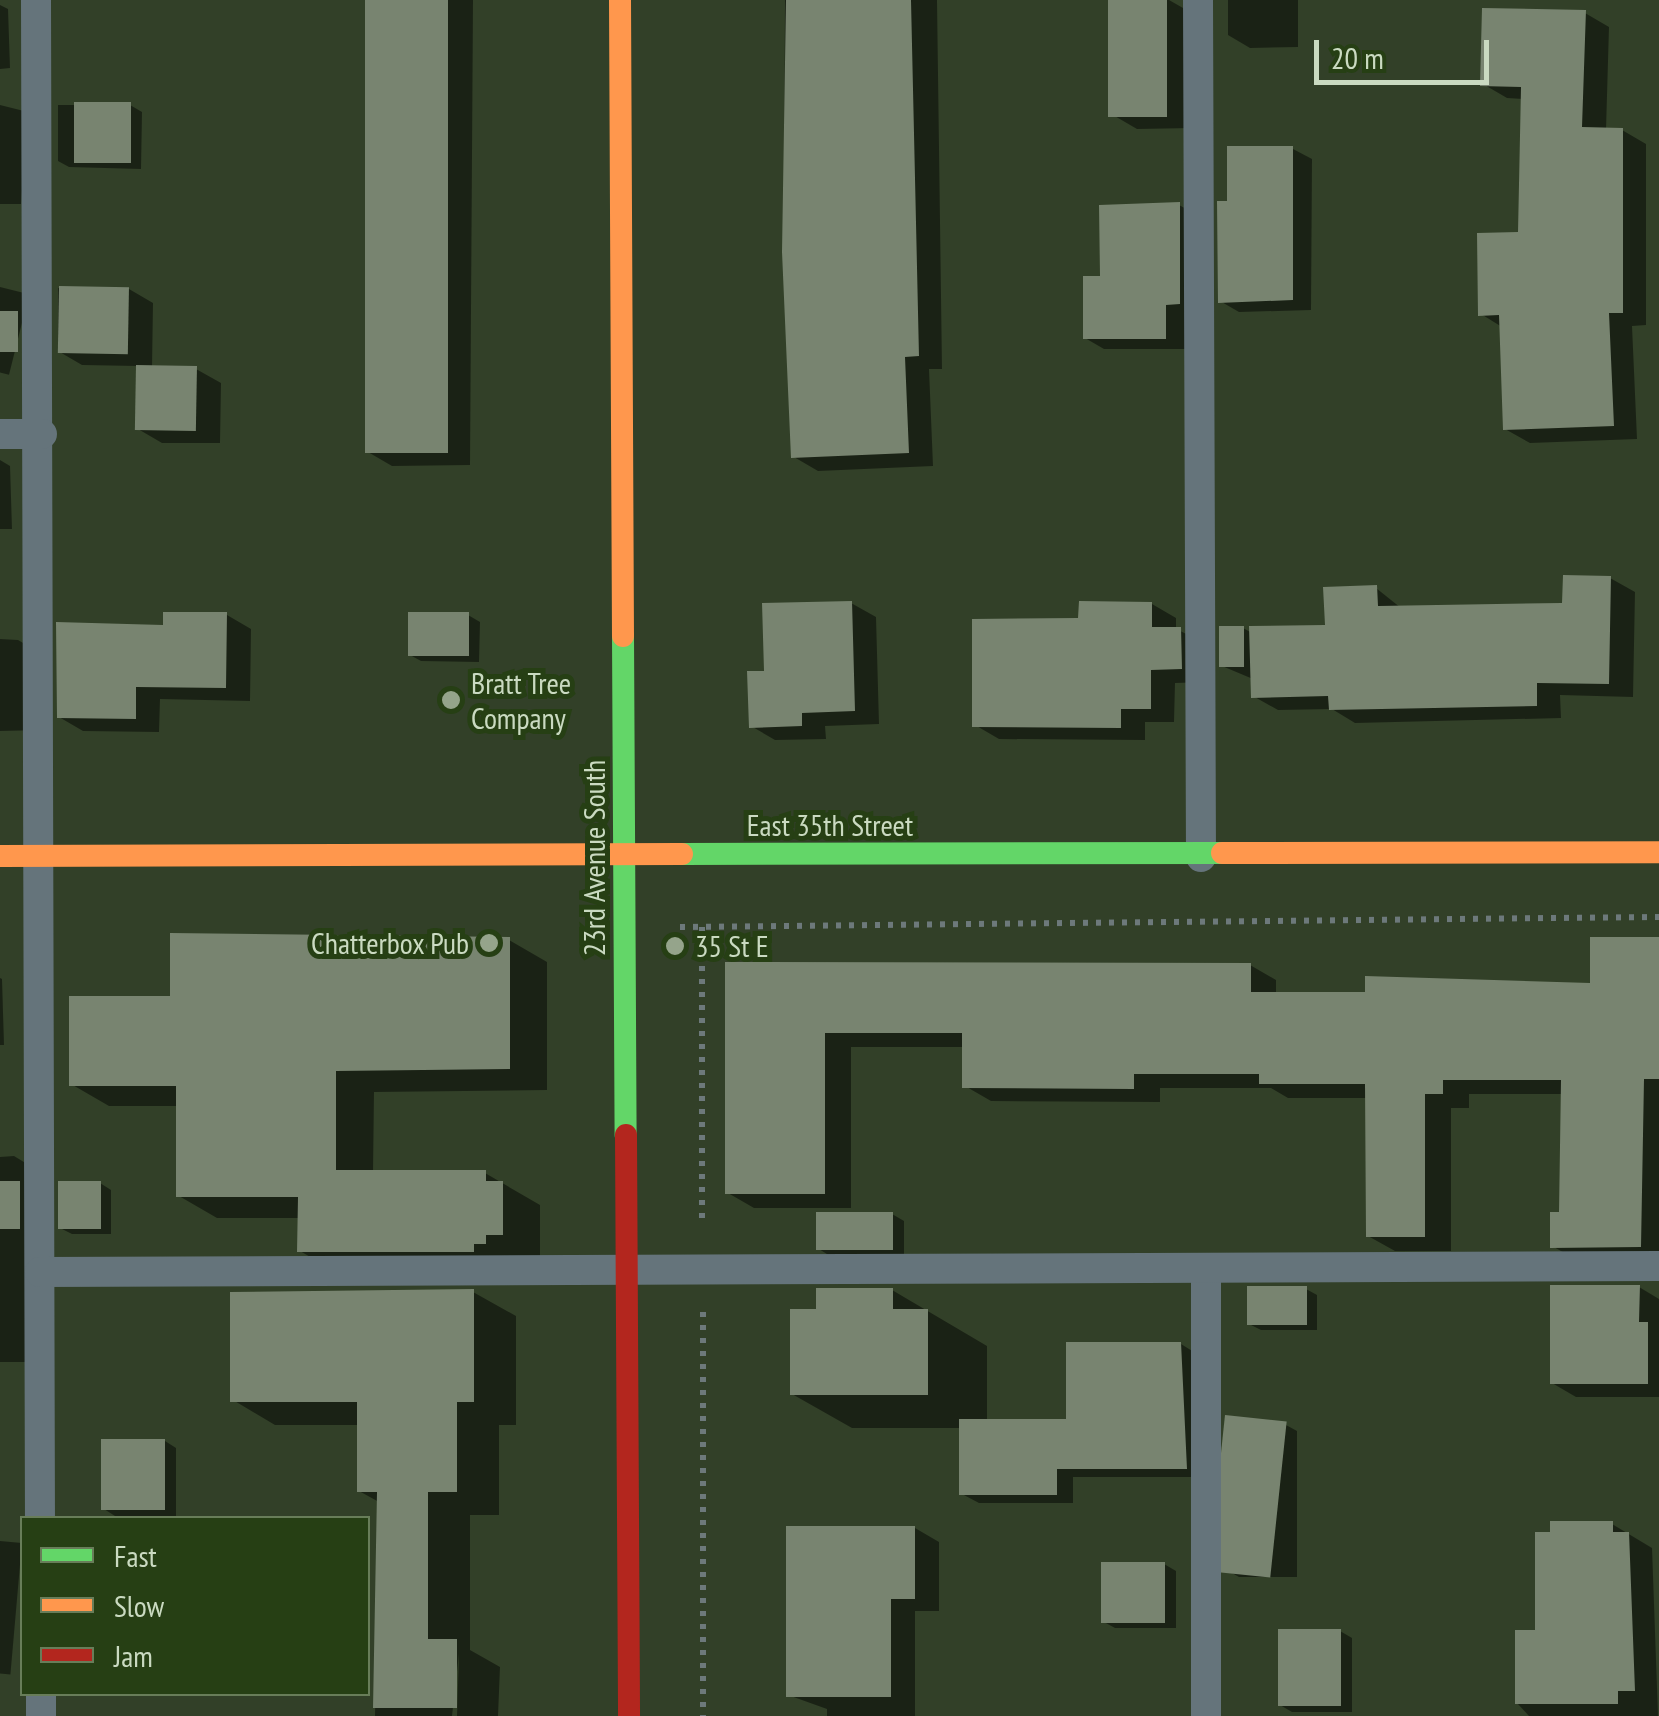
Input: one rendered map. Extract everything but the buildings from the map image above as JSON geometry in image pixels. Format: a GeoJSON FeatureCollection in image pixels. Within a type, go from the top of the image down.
{"type":"FeatureCollection","features":[{"type":"Feature","properties":{"kind":"street","name":"23rd Avenue South"},"geometry":{"type":"LineString","coordinates":[[620,0],[629,1716]]}},
{"type":"Feature","properties":{"kind":"street","name":"East 35th Street"},"geometry":{"type":"LineString","coordinates":[[0,856],[1201,857],[1659,852]]}},
{"type":"Feature","properties":{"kind":"lane"},"geometry":{"type":"LineString","coordinates":[[36,0],[42,434],[40,1516]]}},
{"type":"Feature","properties":{"kind":"lane"},"geometry":{"type":"LineString","coordinates":[[1198,0],[1201,857]]}},
{"type":"Feature","properties":{"kind":"lane"},"geometry":{"type":"LineString","coordinates":[[0,434],[42,434]]}},
{"type":"Feature","properties":{"kind":"lane"},"geometry":{"type":"LineString","coordinates":[[40,1272],[1659,1266]]}},
{"type":"Feature","properties":{"kind":"lane"},"geometry":{"type":"LineString","coordinates":[[1206,1269],[1206,1716]]}},
{"type":"Feature","properties":{"kind":"path"},"geometry":{"type":"LineString","coordinates":[[678,927],[1659,916]]}},
{"type":"Feature","properties":{"kind":"path"},"geometry":{"type":"LineString","coordinates":[[702,927],[703,1716]]}},
{"type":"Feature","properties":{"kind":"traffic: fast"},"geometry":{"type":"LineString","coordinates":[[623,636],[626,1135]]}},
{"type":"Feature","properties":{"kind":"traffic: fast"},"geometry":{"type":"LineString","coordinates":[[682,854],[1222,853]]}},
{"type":"Feature","properties":{"kind":"traffic: slow"},"geometry":{"type":"LineString","coordinates":[[620,0],[623,636]]}},
{"type":"Feature","properties":{"kind":"traffic: slow"},"geometry":{"type":"LineString","coordinates":[[1222,853],[1659,852]]}},
{"type":"Feature","properties":{"kind":"traffic: slow"},"geometry":{"type":"LineString","coordinates":[[0,856],[682,854]]}},
{"type":"Feature","properties":{"kind":"traffic: jam"},"geometry":{"type":"LineString","coordinates":[[626,1135],[629,1716]]}},
{"type":"Feature","properties":{"kind":"place","name":"Bratt Tree Company"},"geometry":{"type":"Point","coordinates":[451,700]}},
{"type":"Feature","properties":{"kind":"place","name":"Chatterbox Pub"},"geometry":{"type":"Point","coordinates":[489,943]}},
{"type":"Feature","properties":{"kind":"place","name":"35 St E"},"geometry":{"type":"Point","coordinates":[675,946]}}]}
